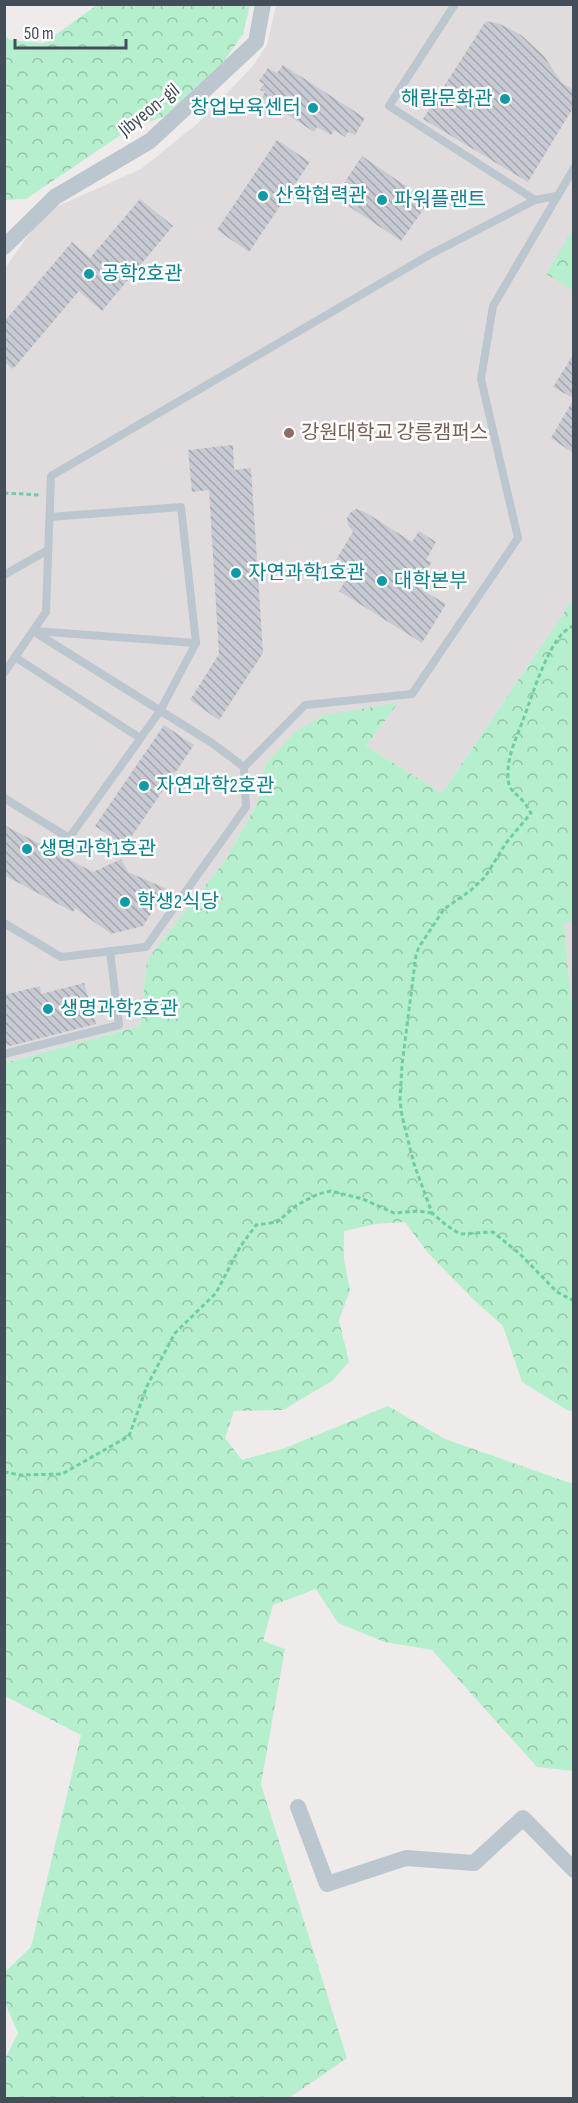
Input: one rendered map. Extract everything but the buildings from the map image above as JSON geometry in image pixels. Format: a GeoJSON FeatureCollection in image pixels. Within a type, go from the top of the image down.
{"type":"FeatureCollection","features":[{"type":"Feature","properties":{"kind":"street","name":"Jibyeon-gil"},"geometry":{"type":"LineString","coordinates":[[4,247],[55,197],[150,141],[256,42],[263,4]]}},
{"type":"Feature","properties":{"kind":"street"},"geometry":{"type":"LineString","coordinates":[[4,227],[22,230]]}},
{"type":"Feature","properties":{"kind":"street"},"geometry":{"type":"LineString","coordinates":[[298,1808],[327,1884],[406,1858],[474,1863],[523,1818],[573,1870]]}},
{"type":"Feature","properties":{"kind":"lane"},"geometry":{"type":"LineString","coordinates":[[455,4],[389,106],[535,200]]}},
{"type":"Feature","properties":{"kind":"lane"},"geometry":{"type":"LineString","coordinates":[[4,923],[61,957],[146,947],[246,807],[244,767],[305,705],[412,694],[518,538],[481,379],[493,306],[573,168]]}},
{"type":"Feature","properties":{"kind":"lane"},"geometry":{"type":"LineString","coordinates":[[4,673],[46,612],[51,476],[429,255],[535,200],[556,196]]}},
{"type":"Feature","properties":{"kind":"lane"},"geometry":{"type":"LineString","coordinates":[[4,798],[69,838],[160,711],[196,643],[181,507],[50,517]]}},
{"type":"Feature","properties":{"kind":"lane"},"geometry":{"type":"LineString","coordinates":[[4,575],[48,550]]}},
{"type":"Feature","properties":{"kind":"lane"},"geometry":{"type":"LineString","coordinates":[[33,631],[212,743],[244,767]]}},
{"type":"Feature","properties":{"kind":"lane"},"geometry":{"type":"LineString","coordinates":[[33,631],[196,643]]}},
{"type":"Feature","properties":{"kind":"lane"},"geometry":{"type":"LineString","coordinates":[[15,657],[140,738]]}},
{"type":"Feature","properties":{"kind":"lane"},"geometry":{"type":"LineString","coordinates":[[4,1054],[119,1025],[110,951]]}},
{"type":"Feature","properties":{"kind":"path"},"geometry":{"type":"LineString","coordinates":[[4,493],[51,495]]}},
{"type":"Feature","properties":{"kind":"path"},"geometry":{"type":"LineString","coordinates":[[432,1213],[414,1164],[400,1100],[402,1065],[416,955],[444,909],[470,891],[485,877],[506,843],[531,813],[523,801],[514,795],[510,787],[508,767],[541,670],[563,631],[573,626]]}},
{"type":"Feature","properties":{"kind":"path"},"geometry":{"type":"LineString","coordinates":[[4,1472],[20,1475],[62,1474],[129,1436],[147,1386],[175,1333],[216,1293],[240,1247],[256,1225],[277,1222],[297,1205],[318,1194],[331,1191],[363,1199],[394,1213],[418,1210],[432,1213],[460,1234],[493,1232],[520,1254],[557,1292],[573,1301]]}},
{"type":"Feature","properties":{"kind":"shaded area","name":"강원대학교 강릉캠퍼스"},"geometry":{"type":"Polygon","coordinates":[[[276,5],[573,5],[573,599],[442,793],[366,746],[397,704],[265,765],[257,804],[226,859],[147,960],[140,1026],[8,1062],[5,1060],[5,268],[45,212],[141,169],[197,124],[252,67],[267,45],[276,5]]]}},
{"type":"Feature","properties":{"kind":"shaded area"},"geometry":{"type":"Polygon","coordinates":[[[573,922],[574,999],[571,999],[564,923],[573,922]]]}},
{"type":"Feature","properties":{"kind":"green space"},"geometry":{"type":"Polygon","coordinates":[[[97,5],[250,5],[243,34],[224,61],[165,116],[128,130],[26,199],[5,200],[5,35],[10,40],[44,43],[97,5]]]}},
{"type":"Feature","properties":{"kind":"green space"},"geometry":{"type":"Polygon","coordinates":[[[573,229],[573,291],[546,274],[573,229]]]}},
{"type":"Feature","properties":{"kind":"green space"},"geometry":{"type":"Polygon","coordinates":[[[573,599],[574,922],[564,923],[571,999],[574,999],[573,1412],[522,1382],[503,1326],[428,1253],[405,1222],[376,1224],[344,1231],[344,1259],[350,1290],[339,1320],[349,1362],[332,1381],[283,1410],[234,1411],[225,1438],[242,1460],[285,1448],[388,1406],[445,1439],[573,1484],[573,1771],[537,1767],[432,1650],[385,1642],[338,1623],[316,1589],[273,1605],[263,1641],[285,1649],[261,1784],[347,2058],[289,2098],[5,2098],[5,2059],[18,2033],[5,2003],[5,1972],[31,1947],[81,1735],[5,1696],[5,1060],[8,1062],[140,1026],[147,960],[226,859],[257,804],[265,765],[295,732],[325,715],[398,703],[366,746],[442,793],[573,599]]]}},
{"type":"Feature","properties":{"kind":"place","name":"해람문화관"},"geometry":{"type":"Point","coordinates":[505,99]}},
{"type":"Feature","properties":{"kind":"place","name":"창업보육센터"},"geometry":{"type":"Point","coordinates":[313,108]}},
{"type":"Feature","properties":{"kind":"place","name":"산학협력관"},"geometry":{"type":"Point","coordinates":[263,196]}},
{"type":"Feature","properties":{"kind":"place","name":"파워플랜트"},"geometry":{"type":"Point","coordinates":[382,200]}},
{"type":"Feature","properties":{"kind":"place","name":"공학2호관"},"geometry":{"type":"Point","coordinates":[89,274]}},
{"type":"Feature","properties":{"kind":"place","name":"강원대학교 강릉캠퍼스"},"geometry":{"type":"Point","coordinates":[289,433]}},
{"type":"Feature","properties":{"kind":"place","name":"자연과학1호관"},"geometry":{"type":"Point","coordinates":[236,573]}},
{"type":"Feature","properties":{"kind":"place","name":"대학본부"},"geometry":{"type":"Point","coordinates":[382,581]}},
{"type":"Feature","properties":{"kind":"place","name":"자연과학2호관"},"geometry":{"type":"Point","coordinates":[144,786]}},
{"type":"Feature","properties":{"kind":"place","name":"생명과학1호관"},"geometry":{"type":"Point","coordinates":[27,849]}},
{"type":"Feature","properties":{"kind":"place","name":"학생2식당"},"geometry":{"type":"Point","coordinates":[125,902]}},
{"type":"Feature","properties":{"kind":"place","name":"생명과학2호관"},"geometry":{"type":"Point","coordinates":[48,1009]}}]}
